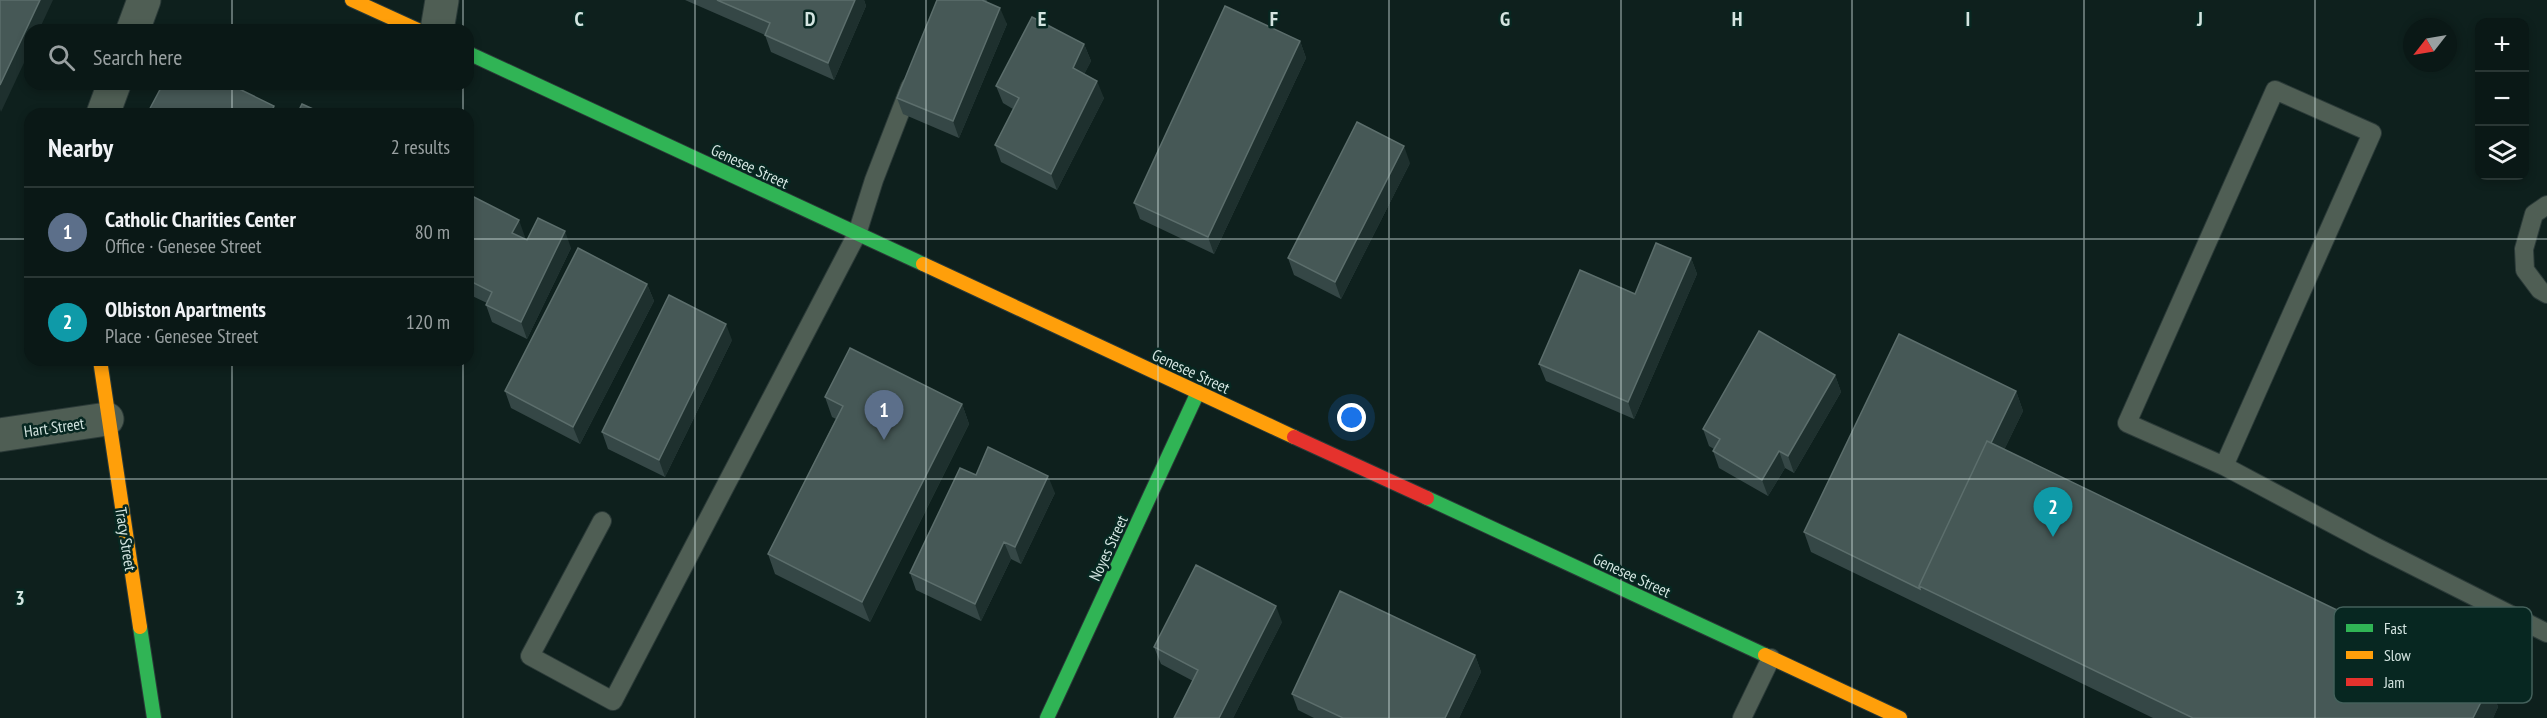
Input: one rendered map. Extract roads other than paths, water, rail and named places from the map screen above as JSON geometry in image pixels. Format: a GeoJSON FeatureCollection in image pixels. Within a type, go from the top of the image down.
{"type":"FeatureCollection","features":[{"type":"Feature","properties":{"kind":"main road"},"geometry":{"type":"LineString","coordinates":[[352,0],[404,24]]}},
{"type":"Feature","properties":{"kind":"main road","name":"Genesee Street"},"geometry":{"type":"LineString","coordinates":[[474,56],[1900,718]]}},
{"type":"Feature","properties":{"kind":"main road","name":"Tracy Street"},"geometry":{"type":"LineString","coordinates":[[101,366],[154,718]]}},
{"type":"Feature","properties":{"kind":"main road","name":"Noyes Street"},"geometry":{"type":"LineString","coordinates":[[1047,718],[1198,392]]}},
{"type":"Feature","properties":{"kind":"street"},"geometry":{"type":"LineString","coordinates":[[135,24],[144,0]]}},
{"type":"Feature","properties":{"kind":"street"},"geometry":{"type":"LineString","coordinates":[[438,24],[442,0]]}},
{"type":"Feature","properties":{"kind":"street"},"geometry":{"type":"LineString","coordinates":[[105,108],[112,90]]}},
{"type":"Feature","properties":{"kind":"street","name":"Hart Street"},"geometry":{"type":"LineString","coordinates":[[0,435],[107,419]]}},
{"type":"Feature","properties":{"kind":"lane"},"geometry":{"type":"LineString","coordinates":[[602,521],[530,656],[612,710],[857,234],[874,180],[915,74]]}},
{"type":"Feature","properties":{"kind":"lane"},"geometry":{"type":"LineString","coordinates":[[2224,466],[2372,133],[2275,90],[2127,423],[2224,466],[2374,546],[2495,607]]}},
{"type":"Feature","properties":{"kind":"lane"},"geometry":{"type":"LineString","coordinates":[[2547,205],[2534,214],[2524,249],[2525,270],[2540,290],[2547,294]]}},
{"type":"Feature","properties":{"kind":"lane"},"geometry":{"type":"LineString","coordinates":[[2532,625],[2547,633]]}},
{"type":"Feature","properties":{"kind":"lane"},"geometry":{"type":"LineString","coordinates":[[1742,718],[1771,658]]}},
{"type":"Feature","properties":{"kind":"place","name":"Catholic Charities Center"},"geometry":{"type":"Point","coordinates":[884,440]}},
{"type":"Feature","properties":{"kind":"place","name":"Olbiston Apartments"},"geometry":{"type":"Point","coordinates":[2053,537]}}]}
